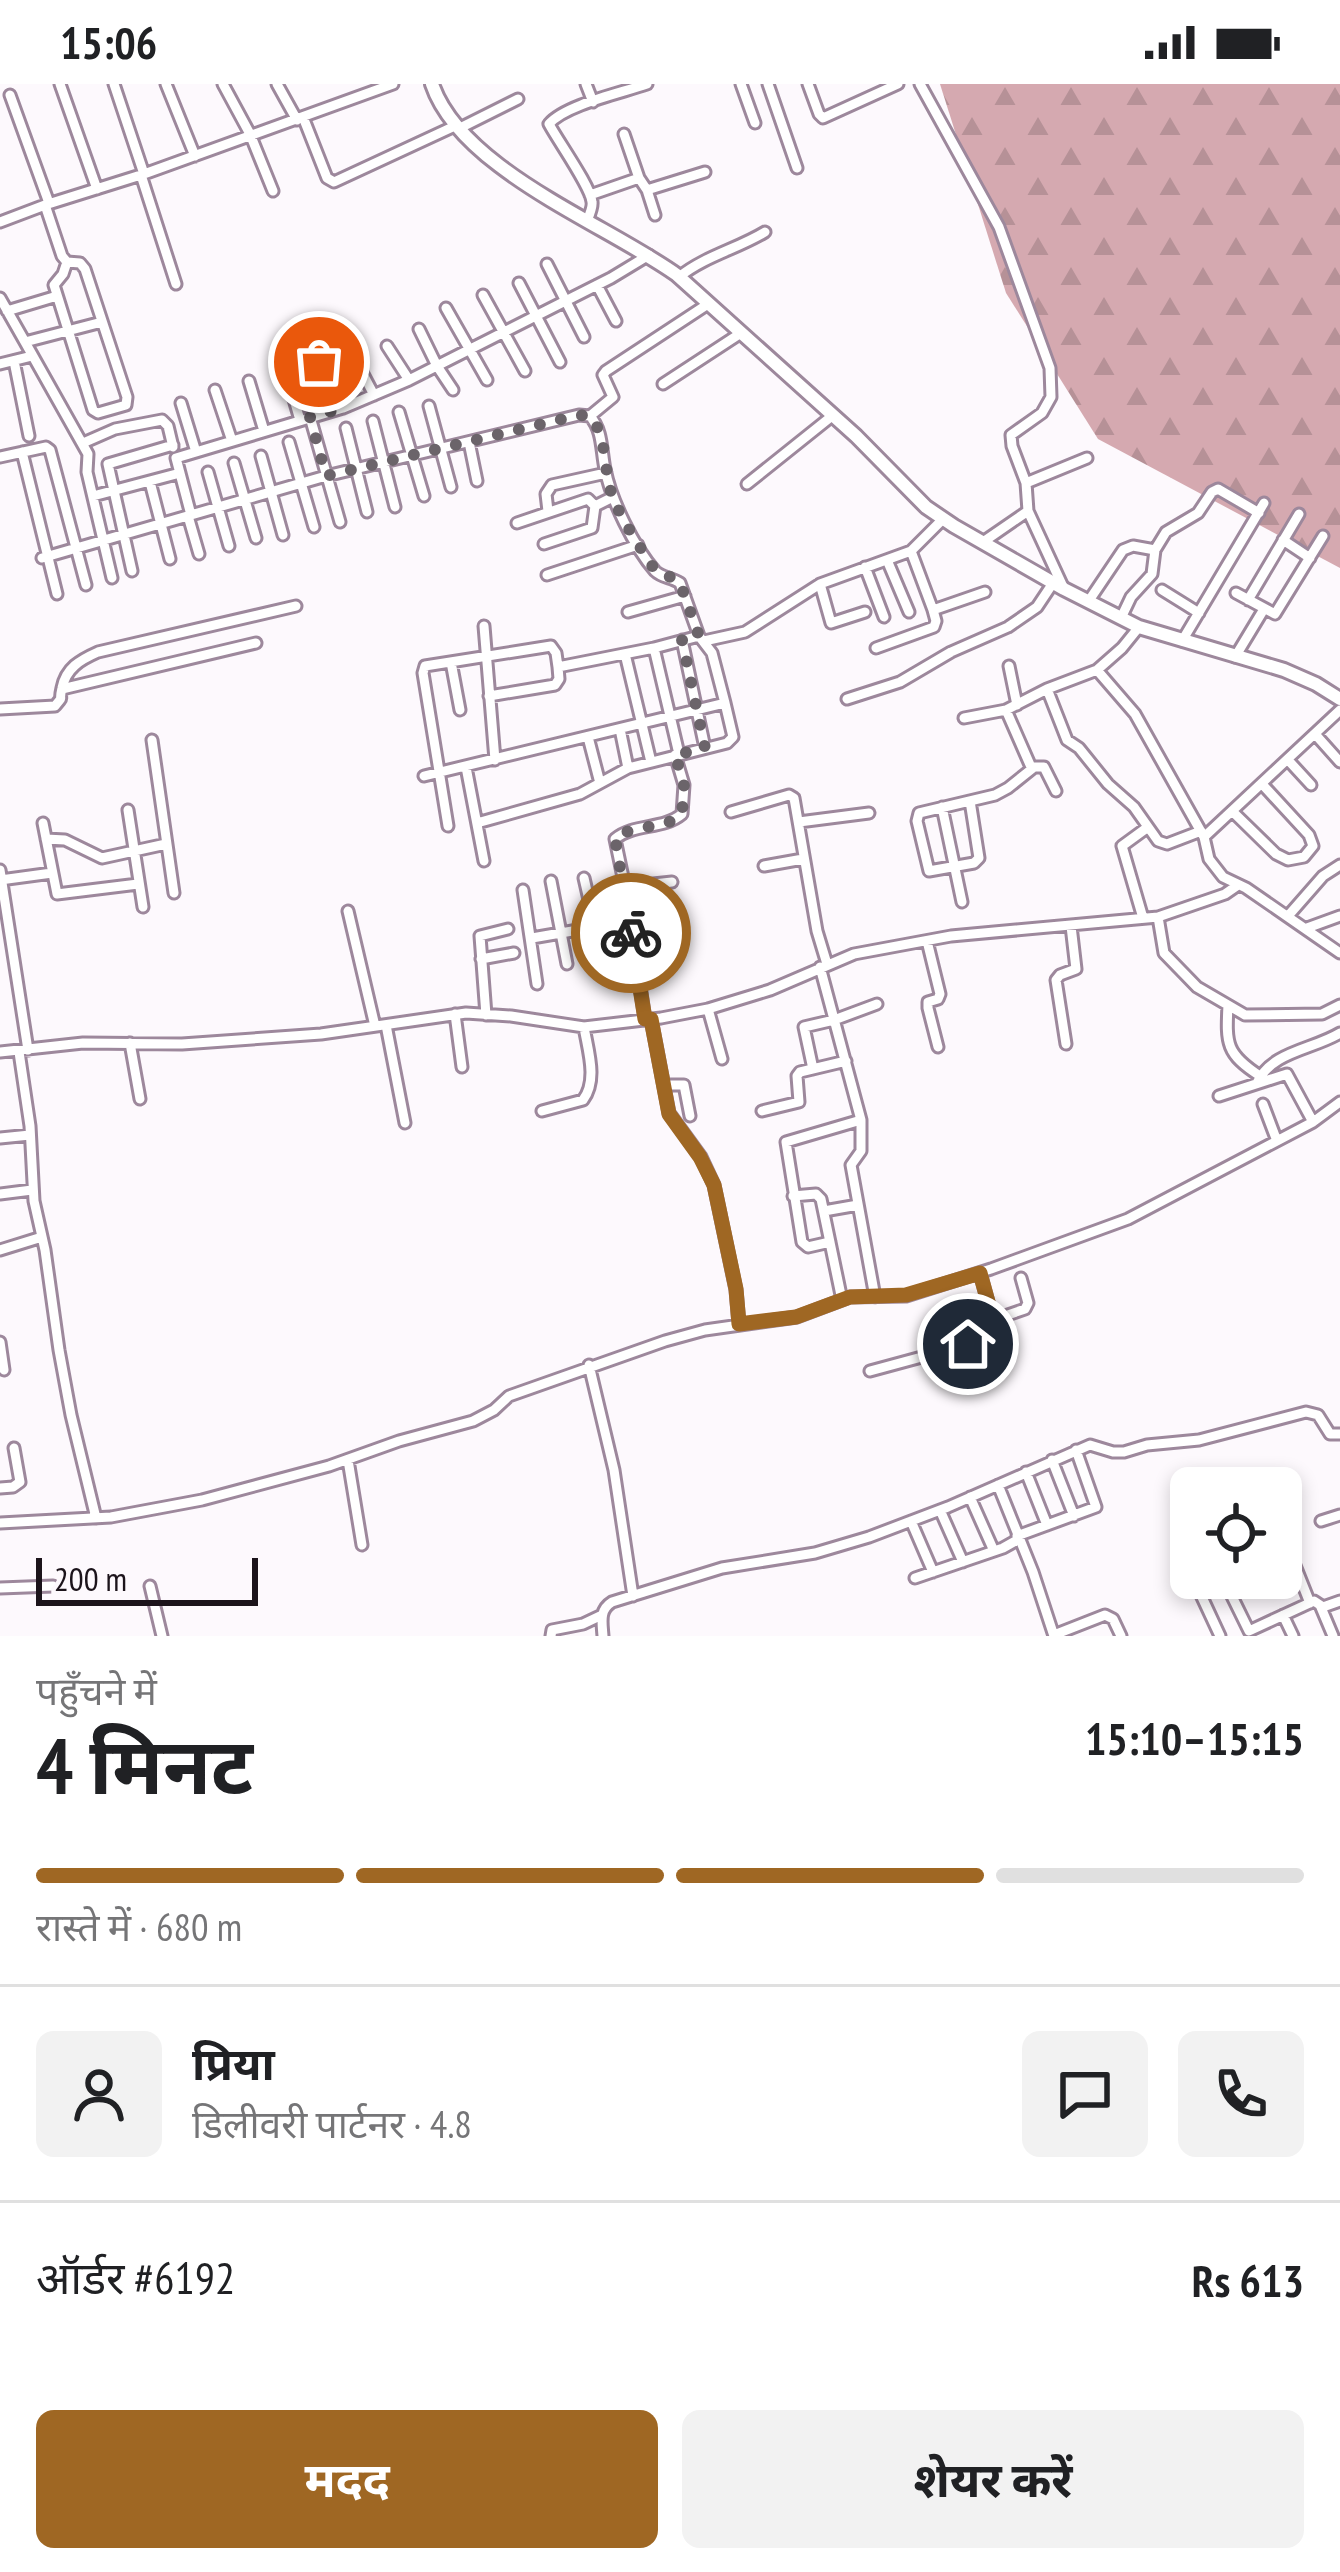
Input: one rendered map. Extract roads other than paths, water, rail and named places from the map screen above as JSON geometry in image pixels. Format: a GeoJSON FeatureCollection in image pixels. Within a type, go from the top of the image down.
{"type":"FeatureCollection","features":[{"type":"Feature","properties":{"kind":"street"},"geometry":{"type":"LineString","coordinates":[[60,84],[97,189]]}},
{"type":"Feature","properties":{"kind":"street"},"geometry":{"type":"LineString","coordinates":[[114,84],[176,284]]}},
{"type":"Feature","properties":{"kind":"street"},"geometry":{"type":"LineString","coordinates":[[166,84],[195,156]]}},
{"type":"Feature","properties":{"kind":"street"},"geometry":{"type":"LineString","coordinates":[[223,84],[273,191]]}},
{"type":"Feature","properties":{"kind":"street"},"geometry":{"type":"LineString","coordinates":[[277,84],[300,118],[327,178],[334,182],[518,99]]}},
{"type":"Feature","properties":{"kind":"street"},"geometry":{"type":"LineString","coordinates":[[0,221],[393,84]]}},
{"type":"Feature","properties":{"kind":"street"},"geometry":{"type":"LineString","coordinates":[[432,84],[437,101],[458,126],[508,172],[649,255],[679,278],[943,519],[1139,627],[1284,670],[1338,693]]}},
{"type":"Feature","properties":{"kind":"street"},"geometry":{"type":"LineString","coordinates":[[586,84],[593,102]]}},
{"type":"Feature","properties":{"kind":"street"},"geometry":{"type":"LineString","coordinates":[[587,221],[590,195],[549,124],[554,117],[647,84]]}},
{"type":"Feature","properties":{"kind":"street"},"geometry":{"type":"LineString","coordinates":[[741,84],[755,123]]}},
{"type":"Feature","properties":{"kind":"street"},"geometry":{"type":"LineString","coordinates":[[768,84],[796,168]]}},
{"type":"Feature","properties":{"kind":"street"},"geometry":{"type":"LineString","coordinates":[[808,84],[823,118],[898,84]]}},
{"type":"Feature","properties":{"kind":"street"},"geometry":{"type":"LineString","coordinates":[[920,84],[999,227],[1050,368],[1051,398],[1042,413],[1010,440],[1026,483],[1028,511],[1059,586]]}},
{"type":"Feature","properties":{"kind":"street"},"geometry":{"type":"LineString","coordinates":[[10,95],[55,241],[67,262],[55,281],[57,296],[93,410],[98,413],[128,403],[83,265],[67,262]]}},
{"type":"Feature","properties":{"kind":"street"},"geometry":{"type":"LineString","coordinates":[[624,134],[655,215]]}},
{"type":"Feature","properties":{"kind":"street"},"geometry":{"type":"LineString","coordinates":[[647,190],[705,172]]}},
{"type":"Feature","properties":{"kind":"street"},"geometry":{"type":"LineString","coordinates":[[590,195],[639,178]]}},
{"type":"Feature","properties":{"kind":"street"},"geometry":{"type":"LineString","coordinates":[[679,278],[702,260],[765,232]]}},
{"type":"Feature","properties":{"kind":"street"},"geometry":{"type":"LineString","coordinates":[[176,458],[343,408],[409,380],[649,255]]}},
{"type":"Feature","properties":{"kind":"street"},"geometry":{"type":"LineString","coordinates":[[547,264],[584,337]]}},
{"type":"Feature","properties":{"kind":"street"},"geometry":{"type":"LineString","coordinates":[[519,283],[560,362]]}},
{"type":"Feature","properties":{"kind":"street"},"geometry":{"type":"LineString","coordinates":[[597,285],[616,321]]}},
{"type":"Feature","properties":{"kind":"street"},"geometry":{"type":"LineString","coordinates":[[482,295],[525,371]]}},
{"type":"Feature","properties":{"kind":"street"},"geometry":{"type":"LineString","coordinates":[[7,311],[57,296]]}},
{"type":"Feature","properties":{"kind":"street"},"geometry":{"type":"LineString","coordinates":[[0,298],[88,454],[87,472],[112,578]]}},
{"type":"Feature","properties":{"kind":"street"},"geometry":{"type":"LineString","coordinates":[[45,557],[326,476],[590,416],[613,397],[604,380],[606,371],[708,304]]}},
{"type":"Feature","properties":{"kind":"street"},"geometry":{"type":"LineString","coordinates":[[446,308],[487,380]]}},
{"type":"Feature","properties":{"kind":"street"},"geometry":{"type":"LineString","coordinates":[[25,342],[102,322]]}},
{"type":"Feature","properties":{"kind":"street"},"geometry":{"type":"LineString","coordinates":[[419,329],[453,390]]}},
{"type":"Feature","properties":{"kind":"street"},"geometry":{"type":"LineString","coordinates":[[663,384],[741,334]]}},
{"type":"Feature","properties":{"kind":"street"},"geometry":{"type":"LineString","coordinates":[[387,346],[409,380]]}},
{"type":"Feature","properties":{"kind":"street"},"geometry":{"type":"LineString","coordinates":[[0,364],[32,356]]}},
{"type":"Feature","properties":{"kind":"street"},"geometry":{"type":"LineString","coordinates":[[355,359],[374,395]]}},
{"type":"Feature","properties":{"kind":"street"},"geometry":{"type":"LineString","coordinates":[[14,361],[29,436]]}},
{"type":"Feature","properties":{"kind":"street"},"geometry":{"type":"LineString","coordinates":[[319,362],[343,408]]}},
{"type":"Feature","properties":{"kind":"street"},"geometry":{"type":"LineString","coordinates":[[285,369],[340,522]]}},
{"type":"Feature","properties":{"kind":"street"},"geometry":{"type":"LineString","coordinates":[[249,381],[264,431]]}},
{"type":"Feature","properties":{"kind":"street"},"geometry":{"type":"LineString","coordinates":[[215,390],[232,441]]}},
{"type":"Feature","properties":{"kind":"street"},"geometry":{"type":"LineString","coordinates":[[181,403],[196,452]]}},
{"type":"Feature","properties":{"kind":"street"},"geometry":{"type":"LineString","coordinates":[[429,406],[451,487]]}},
{"type":"Feature","properties":{"kind":"street"},"geometry":{"type":"LineString","coordinates":[[399,412],[424,496]]}},
{"type":"Feature","properties":{"kind":"street"},"geometry":{"type":"LineString","coordinates":[[477,823],[572,796],[628,768],[732,740],[712,653],[676,579],[659,574],[613,497],[599,428],[590,416]]}},
{"type":"Feature","properties":{"kind":"street"},"geometry":{"type":"LineString","coordinates":[[747,484],[832,416]]}},
{"type":"Feature","properties":{"kind":"street"},"geometry":{"type":"LineString","coordinates":[[83,443],[115,429],[166,422],[199,554]]}},
{"type":"Feature","properties":{"kind":"street"},"geometry":{"type":"LineString","coordinates":[[373,422],[395,507]]}},
{"type":"Feature","properties":{"kind":"street"},"geometry":{"type":"LineString","coordinates":[[346,428],[367,512]]}},
{"type":"Feature","properties":{"kind":"street"},"geometry":{"type":"LineString","coordinates":[[289,442],[314,526]]}},
{"type":"Feature","properties":{"kind":"street"},"geometry":{"type":"LineString","coordinates":[[469,442],[477,482]]}},
{"type":"Feature","properties":{"kind":"street"},"geometry":{"type":"LineString","coordinates":[[132,571],[108,463],[173,446]]}},
{"type":"Feature","properties":{"kind":"street"},"geometry":{"type":"LineString","coordinates":[[0,457],[50,450],[86,585]]}},
{"type":"Feature","properties":{"kind":"street"},"geometry":{"type":"LineString","coordinates":[[22,452],[57,594]]}},
{"type":"Feature","properties":{"kind":"street"},"geometry":{"type":"LineString","coordinates":[[261,456],[283,535]]}},
{"type":"Feature","properties":{"kind":"street"},"geometry":{"type":"LineString","coordinates":[[1026,483],[1088,458]]}},
{"type":"Feature","properties":{"kind":"street"},"geometry":{"type":"LineString","coordinates":[[234,463],[256,538]]}},
{"type":"Feature","properties":{"kind":"street"},"geometry":{"type":"LineString","coordinates":[[208,472],[230,546]]}},
{"type":"Feature","properties":{"kind":"street"},"geometry":{"type":"LineString","coordinates":[[93,496],[180,473]]}},
{"type":"Feature","properties":{"kind":"street"},"geometry":{"type":"LineString","coordinates":[[548,511],[546,494],[552,485],[606,473]]}},
{"type":"Feature","properties":{"kind":"street"},"geometry":{"type":"LineString","coordinates":[[150,482],[170,559]]}},
{"type":"Feature","properties":{"kind":"street"},"geometry":{"type":"LineString","coordinates":[[1121,618],[1131,597],[1152,574],[1156,550],[1166,532],[1198,513],[1215,490],[1262,508],[1182,640]]}},
{"type":"Feature","properties":{"kind":"street"},"geometry":{"type":"LineString","coordinates":[[595,506],[613,497]]}},
{"type":"Feature","properties":{"kind":"street"},"geometry":{"type":"LineString","coordinates":[[517,523],[588,499],[595,506]]}},
{"type":"Feature","properties":{"kind":"street"},"geometry":{"type":"LineString","coordinates":[[544,544],[592,528],[595,506]]}},
{"type":"Feature","properties":{"kind":"street"},"geometry":{"type":"LineString","coordinates":[[982,542],[1028,511]]}},
{"type":"Feature","properties":{"kind":"street"},"geometry":{"type":"LineString","coordinates":[[1248,599],[1299,514]]}},
{"type":"Feature","properties":{"kind":"street"},"geometry":{"type":"LineString","coordinates":[[558,667],[682,640],[745,632],[820,584],[910,550],[943,519]]}},
{"type":"Feature","properties":{"kind":"street"},"geometry":{"type":"LineString","coordinates":[[1236,592],[1278,613],[1324,536]]}},
{"type":"Feature","properties":{"kind":"street"},"geometry":{"type":"LineString","coordinates":[[1283,540],[1310,558]]}},
{"type":"Feature","properties":{"kind":"street"},"geometry":{"type":"LineString","coordinates":[[548,575],[638,544]]}},
{"type":"Feature","properties":{"kind":"street"},"geometry":{"type":"LineString","coordinates":[[1088,602],[1123,550],[1133,546],[1156,550]]}},
{"type":"Feature","properties":{"kind":"street"},"geometry":{"type":"LineString","coordinates":[[876,648],[934,627],[933,610],[910,550]]}},
{"type":"Feature","properties":{"kind":"street"},"geometry":{"type":"LineString","coordinates":[[887,560],[909,612]]}},
{"type":"Feature","properties":{"kind":"street"},"geometry":{"type":"LineString","coordinates":[[865,567],[884,617]]}},
{"type":"Feature","properties":{"kind":"street"},"geometry":{"type":"LineString","coordinates":[[820,584],[831,623],[865,612]]}},
{"type":"Feature","properties":{"kind":"street"},"geometry":{"type":"LineString","coordinates":[[847,699],[900,682],[938,658],[1024,619],[1059,586]]}},
{"type":"Feature","properties":{"kind":"street"},"geometry":{"type":"LineString","coordinates":[[1162,590],[1199,613]]}},
{"type":"Feature","properties":{"kind":"street"},"geometry":{"type":"LineString","coordinates":[[933,610],[985,592]]}},
{"type":"Feature","properties":{"kind":"street"},"geometry":{"type":"LineString","coordinates":[[628,612],[685,596]]}},
{"type":"Feature","properties":{"kind":"street"},"geometry":{"type":"LineString","coordinates":[[0,709],[55,706],[66,675],[88,656],[296,606]]}},
{"type":"Feature","properties":{"kind":"street"},"geometry":{"type":"LineString","coordinates":[[1235,657],[1264,609]]}},
{"type":"Feature","properties":{"kind":"street"},"geometry":{"type":"LineString","coordinates":[[484,626],[494,760]]}},
{"type":"Feature","properties":{"kind":"street"},"geometry":{"type":"LineString","coordinates":[[964,718],[1012,708],[1096,670],[1139,627]]}},
{"type":"Feature","properties":{"kind":"street"},"geometry":{"type":"LineString","coordinates":[[200,629],[206,654]]}},
{"type":"Feature","properties":{"kind":"street"},"geometry":{"type":"LineString","coordinates":[[682,640],[705,748]]}},
{"type":"Feature","properties":{"kind":"street"},"geometry":{"type":"LineString","coordinates":[[62,689],[256,643]]}},
{"type":"Feature","properties":{"kind":"street"},"geometry":{"type":"LineString","coordinates":[[448,826],[425,667],[550,646],[556,653],[559,679],[555,685],[489,696]]}},
{"type":"Feature","properties":{"kind":"street"},"geometry":{"type":"LineString","coordinates":[[654,648],[683,777],[684,808],[672,822],[622,832],[615,838],[672,1120],[714,1185],[739,1324]]}},
{"type":"Feature","properties":{"kind":"street"},"geometry":{"type":"LineString","coordinates":[[625,654],[651,762]]}},
{"type":"Feature","properties":{"kind":"street"},"geometry":{"type":"LineString","coordinates":[[451,662],[460,710]]}},
{"type":"Feature","properties":{"kind":"street"},"geometry":{"type":"LineString","coordinates":[[1010,666],[1012,708],[1033,768]]}},
{"type":"Feature","properties":{"kind":"street"},"geometry":{"type":"LineString","coordinates":[[1096,670],[1135,714],[1222,877],[1340,953]]}},
{"type":"Feature","properties":{"kind":"street"},"geometry":{"type":"LineString","coordinates":[[1047,689],[1067,740],[1095,764],[1162,844],[1202,834],[1340,710]]}},
{"type":"Feature","properties":{"kind":"street"},"geometry":{"type":"LineString","coordinates":[[424,776],[725,703]]}},
{"type":"Feature","properties":{"kind":"street"},"geometry":{"type":"LineString","coordinates":[[620,730],[628,768]]}},
{"type":"Feature","properties":{"kind":"street"},"geometry":{"type":"LineString","coordinates":[[1315,734],[1340,762]]}},
{"type":"Feature","properties":{"kind":"street"},"geometry":{"type":"LineString","coordinates":[[587,737],[600,783]]}},
{"type":"Feature","properties":{"kind":"street"},"geometry":{"type":"LineString","coordinates":[[152,740],[174,893]]}},
{"type":"Feature","properties":{"kind":"street"},"geometry":{"type":"LineString","coordinates":[[1288,760],[1312,785]]}},
{"type":"Feature","properties":{"kind":"street"},"geometry":{"type":"LineString","coordinates":[[466,766],[484,861]]}},
{"type":"Feature","properties":{"kind":"street"},"geometry":{"type":"LineString","coordinates":[[970,801],[980,854],[974,863],[929,871],[916,816],[922,811],[1002,792],[1033,768],[1043,766],[1056,791]]}},
{"type":"Feature","properties":{"kind":"street"},"geometry":{"type":"LineString","coordinates":[[1232,811],[1276,854],[1296,861],[1304,857],[1312,846],[1309,835],[1262,784]]}},
{"type":"Feature","properties":{"kind":"street"},"geometry":{"type":"LineString","coordinates":[[731,812],[790,795],[795,800],[834,1020],[861,1120],[861,1150],[851,1165],[875,1297]]}},
{"type":"Feature","properties":{"kind":"street"},"geometry":{"type":"LineString","coordinates":[[942,807],[962,902]]}},
{"type":"Feature","properties":{"kind":"street"},"geometry":{"type":"LineString","coordinates":[[128,809],[143,907]]}},
{"type":"Feature","properties":{"kind":"street"},"geometry":{"type":"LineString","coordinates":[[799,822],[869,813]]}},
{"type":"Feature","properties":{"kind":"street"},"geometry":{"type":"LineString","coordinates":[[43,823],[55,891],[63,895],[138,884]]}},
{"type":"Feature","properties":{"kind":"street"},"geometry":{"type":"LineString","coordinates":[[1143,918],[1122,851],[1126,841],[1148,827]]}},
{"type":"Feature","properties":{"kind":"street"},"geometry":{"type":"LineString","coordinates":[[46,839],[65,840],[102,858],[166,844]]}},
{"type":"Feature","properties":{"kind":"street"},"geometry":{"type":"LineString","coordinates":[[764,866],[803,859]]}},
{"type":"Feature","properties":{"kind":"street"},"geometry":{"type":"LineString","coordinates":[[1288,916],[1323,876],[1340,865]]}},
{"type":"Feature","properties":{"kind":"street"},"geometry":{"type":"LineString","coordinates":[[52,873],[1,877],[23,1051],[32,1190],[71,1415],[96,1518]]}},
{"type":"Feature","properties":{"kind":"street"},"geometry":{"type":"LineString","coordinates":[[584,878],[601,952]]}},
{"type":"Feature","properties":{"kind":"street"},"geometry":{"type":"LineString","coordinates":[[551,881],[567,964]]}},
{"type":"Feature","properties":{"kind":"street"},"geometry":{"type":"LineString","coordinates":[[625,887],[671,883]]}},
{"type":"Feature","properties":{"kind":"street"},"geometry":{"type":"LineString","coordinates":[[0,1052],[83,1043],[276,1038],[455,1013],[584,1027],[648,1019],[708,1009],[770,990],[854,954],[927,940],[1158,917],[1225,895],[1238,885]]}},
{"type":"Feature","properties":{"kind":"street"},"geometry":{"type":"LineString","coordinates":[[523,890],[537,984]]}},
{"type":"Feature","properties":{"kind":"street"},"geometry":{"type":"LineString","coordinates":[[348,911],[405,1123]]}},
{"type":"Feature","properties":{"kind":"street"},"geometry":{"type":"LineString","coordinates":[[1307,928],[1340,916]]}},
{"type":"Feature","properties":{"kind":"street"},"geometry":{"type":"LineString","coordinates":[[1158,917],[1164,953],[1197,987],[1228,1005],[1251,1016],[1322,1014],[1340,1005]]}},
{"type":"Feature","properties":{"kind":"street"},"geometry":{"type":"LineString","coordinates":[[532,938],[630,921]]}},
{"type":"Feature","properties":{"kind":"street"},"geometry":{"type":"LineString","coordinates":[[1066,1044],[1056,980],[1076,969],[1072,926]]}},
{"type":"Feature","properties":{"kind":"street"},"geometry":{"type":"LineString","coordinates":[[486,1015],[480,936],[508,929]]}},
{"type":"Feature","properties":{"kind":"street"},"geometry":{"type":"LineString","coordinates":[[927,940],[940,994],[928,1002],[938,1047]]}},
{"type":"Feature","properties":{"kind":"street"},"geometry":{"type":"LineString","coordinates":[[481,959],[514,953]]}},
{"type":"Feature","properties":{"kind":"street"},"geometry":{"type":"LineString","coordinates":[[813,1069],[804,1027],[877,1004]]}},
{"type":"Feature","properties":{"kind":"street"},"geometry":{"type":"LineString","coordinates":[[1228,1005],[1229,1047],[1259,1080]]}},
{"type":"Feature","properties":{"kind":"street"},"geometry":{"type":"LineString","coordinates":[[708,1009],[722,1059]]}},
{"type":"Feature","properties":{"kind":"street"},"geometry":{"type":"LineString","coordinates":[[455,1013],[462,1067]]}},
{"type":"Feature","properties":{"kind":"street"},"geometry":{"type":"LineString","coordinates":[[542,1111],[588,1096],[592,1082],[584,1027]]}},
{"type":"Feature","properties":{"kind":"street"},"geometry":{"type":"LineString","coordinates":[[1259,1080],[1286,1054],[1340,1034]]}},
{"type":"Feature","properties":{"kind":"street"},"geometry":{"type":"LineString","coordinates":[[130,1043],[140,1099]]}},
{"type":"Feature","properties":{"kind":"street"},"geometry":{"type":"LineString","coordinates":[[762,1111],[799,1102],[798,1074],[846,1061]]}},
{"type":"Feature","properties":{"kind":"street"},"geometry":{"type":"LineString","coordinates":[[1219,1096],[1259,1080],[1289,1076],[1313,1122]]}},
{"type":"Feature","properties":{"kind":"street"},"geometry":{"type":"LineString","coordinates":[[664,1085],[684,1084],[690,1116]]}},
{"type":"Feature","properties":{"kind":"street"},"geometry":{"type":"LineString","coordinates":[[0,1523],[96,1518],[202,1500],[473,1421],[509,1396],[664,1340],[796,1317],[850,1297],[906,1295],[980,1273],[1128,1220],[1313,1122],[1340,1102]]}},
{"type":"Feature","properties":{"kind":"street"},"geometry":{"type":"LineString","coordinates":[[1263,1104],[1277,1141]]}},
{"type":"Feature","properties":{"kind":"street"},"geometry":{"type":"LineString","coordinates":[[830,1242],[804,1246],[786,1142],[861,1120]]}},
{"type":"Feature","properties":{"kind":"street"},"geometry":{"type":"LineString","coordinates":[[0,1138],[30,1135]]}},
{"type":"Feature","properties":{"kind":"street"},"geometry":{"type":"LineString","coordinates":[[0,1178],[0,1194],[32,1190]]}},
{"type":"Feature","properties":{"kind":"street"},"geometry":{"type":"LineString","coordinates":[[793,1196],[819,1195],[842,1300]]}},
{"type":"Feature","properties":{"kind":"street"},"geometry":{"type":"LineString","coordinates":[[824,1211],[858,1205]]}},
{"type":"Feature","properties":{"kind":"street"},"geometry":{"type":"LineString","coordinates":[[0,1250],[41,1238]]}},
{"type":"Feature","properties":{"kind":"street"},"geometry":{"type":"LineString","coordinates":[[980,1273],[993,1320]]}},
{"type":"Feature","properties":{"kind":"street"},"geometry":{"type":"LineString","coordinates":[[870,1371],[966,1345],[970,1328],[1027,1307],[1021,1278]]}},
{"type":"Feature","properties":{"kind":"street"},"geometry":{"type":"LineString","coordinates":[[0,1342],[4,1370]]}},
{"type":"Feature","properties":{"kind":"street"},"geometry":{"type":"LineString","coordinates":[[589,1365],[614,1470],[633,1596]]}},
{"type":"Feature","properties":{"kind":"street"},"geometry":{"type":"LineString","coordinates":[[603,1636],[602,1615],[612,1602],[722,1568],[843,1545],[940,1510],[1090,1445],[1124,1452],[1199,1441],[1306,1412],[1318,1414],[1327,1432],[1340,1434]]}},
{"type":"Feature","properties":{"kind":"street"},"geometry":{"type":"LineString","coordinates":[[0,1488],[20,1482],[14,1448]]}},
{"type":"Feature","properties":{"kind":"street"},"geometry":{"type":"LineString","coordinates":[[915,1578],[994,1551],[1097,1506],[1076,1450]]}},
{"type":"Feature","properties":{"kind":"street"},"geometry":{"type":"LineString","coordinates":[[348,1460],[362,1545]]}},
{"type":"Feature","properties":{"kind":"street"},"geometry":{"type":"LineString","coordinates":[[1052,1460],[1074,1516]]}},
{"type":"Feature","properties":{"kind":"street"},"geometry":{"type":"LineString","coordinates":[[1026,1472],[1047,1525]]}},
{"type":"Feature","properties":{"kind":"street"},"geometry":{"type":"LineString","coordinates":[[998,1485],[1054,1635],[1105,1615],[1113,1619],[1120,1636]]}},
{"type":"Feature","properties":{"kind":"street"},"geometry":{"type":"LineString","coordinates":[[970,1497],[994,1551]]}},
{"type":"Feature","properties":{"kind":"street"},"geometry":{"type":"LineString","coordinates":[[940,1510],[963,1562]]}},
{"type":"Feature","properties":{"kind":"street"},"geometry":{"type":"LineString","coordinates":[[1321,1521],[1340,1514]]}},
{"type":"Feature","properties":{"kind":"street"},"geometry":{"type":"LineString","coordinates":[[911,1521],[933,1572]]}},
{"type":"Feature","properties":{"kind":"street"},"geometry":{"type":"LineString","coordinates":[[1302,1577],[1333,1636]]}},
{"type":"Feature","properties":{"kind":"street"},"geometry":{"type":"LineString","coordinates":[[0,1588],[53,1586]]}},
{"type":"Feature","properties":{"kind":"street"},"geometry":{"type":"LineString","coordinates":[[150,1586],[162,1636]]}},
{"type":"Feature","properties":{"kind":"street"},"geometry":{"type":"LineString","coordinates":[[1203,1599],[1220,1636]]}},
{"type":"Feature","properties":{"kind":"street"},"geometry":{"type":"LineString","coordinates":[[1234,1599],[1250,1633],[1283,1615],[1340,1600]]}},
{"type":"Feature","properties":{"kind":"street"},"geometry":{"type":"LineString","coordinates":[[551,1636],[552,1630],[602,1615]]}},
{"type":"Feature","properties":{"kind":"street"},"geometry":{"type":"LineString","coordinates":[[1283,1615],[1293,1636]]}}]}
